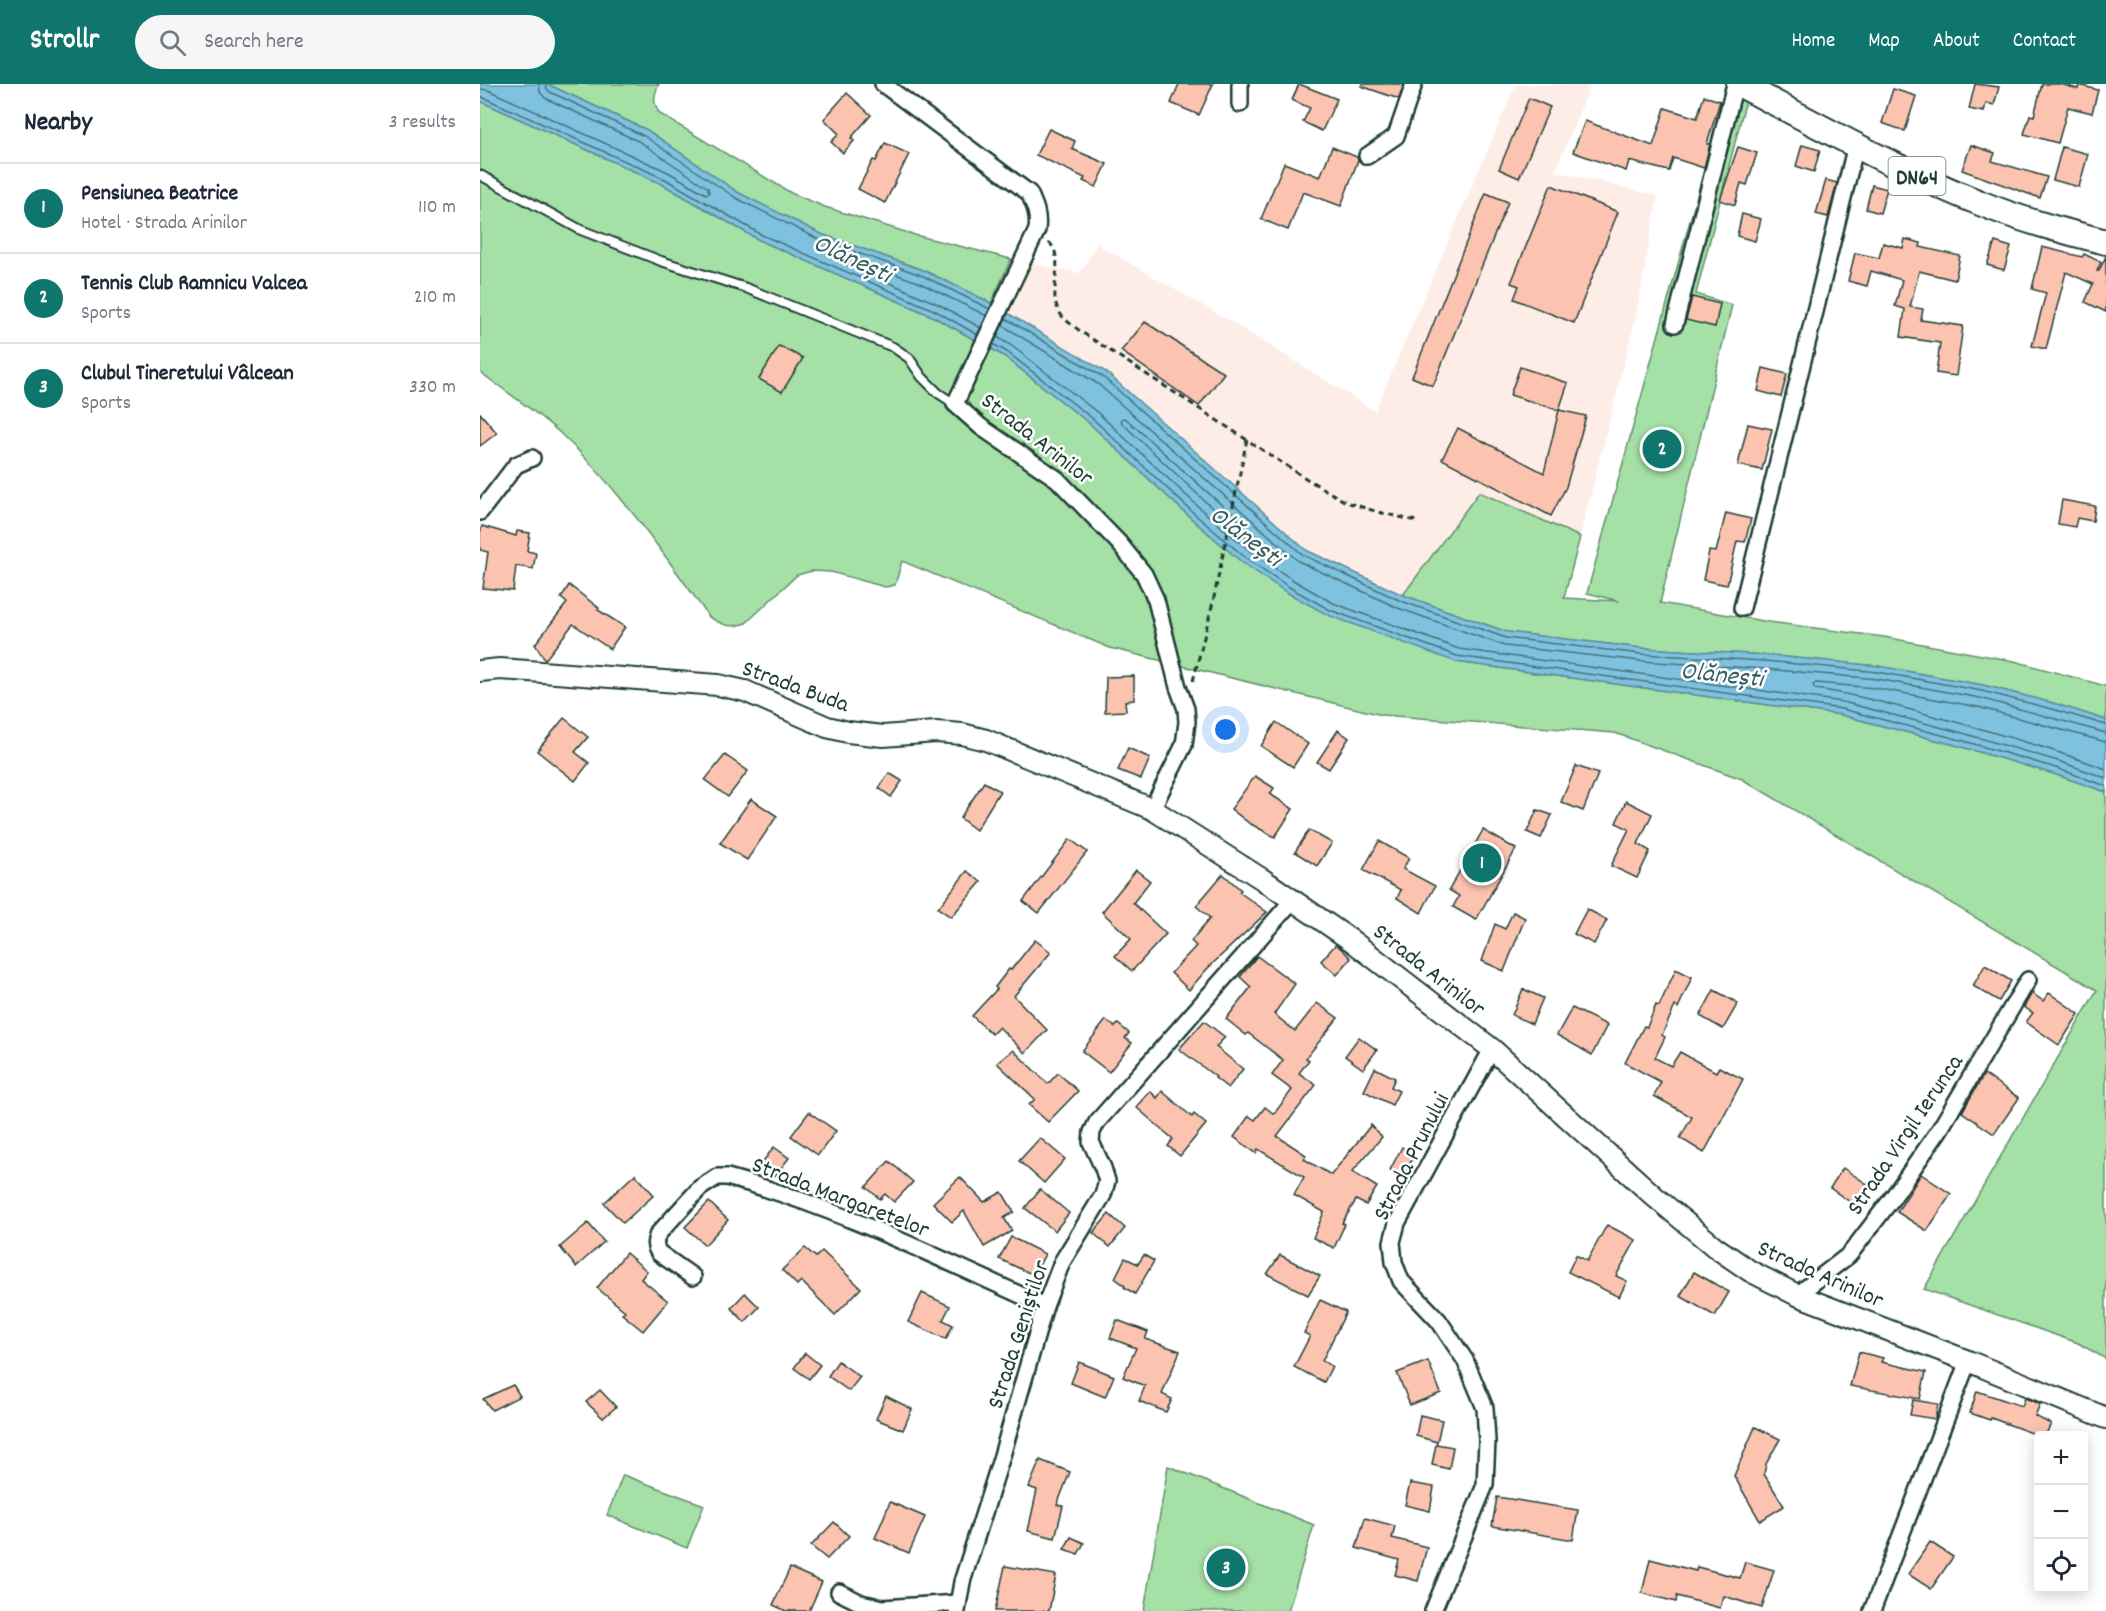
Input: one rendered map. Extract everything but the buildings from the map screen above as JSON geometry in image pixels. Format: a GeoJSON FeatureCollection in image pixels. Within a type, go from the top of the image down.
{"type":"FeatureCollection","features":[{"type":"Feature","properties":{"kind":"main road","name":"DN64"},"geometry":{"type":"LineString","coordinates":[[1737,84],[1939,186],[1989,207],[2061,231],[2106,242]]}},
{"type":"Feature","properties":{"kind":"street"},"geometry":{"type":"LineString","coordinates":[[883,84],[1029,193],[1036,209],[1038,220],[1036,230],[955,404]]}},
{"type":"Feature","properties":{"kind":"street"},"geometry":{"type":"LineString","coordinates":[[1240,84],[1240,104]]}},
{"type":"Feature","properties":{"kind":"street"},"geometry":{"type":"LineString","coordinates":[[1367,156],[1396,136],[1414,84]]}},
{"type":"Feature","properties":{"kind":"street"},"geometry":{"type":"LineString","coordinates":[[1675,324],[1737,84]]}},
{"type":"Feature","properties":{"kind":"street"},"geometry":{"type":"LineString","coordinates":[[1742,608],[1856,145]]}},
{"type":"Feature","properties":{"kind":"street","name":"Strada Arinilor"},"geometry":{"type":"LineString","coordinates":[[955,404],[981,427],[1057,478],[1119,543],[1144,574],[1156,600],[1178,687],[1186,709],[1187,722],[1184,746],[1152,809],[1353,941],[1492,1049],[1655,1197],[1715,1247],[1750,1271],[1797,1295],[1968,1361],[2106,1418]]}},
{"type":"Feature","properties":{"kind":"street"},"geometry":{"type":"LineString","coordinates":[[480,512],[516,465],[532,458]]}},
{"type":"Feature","properties":{"kind":"street","name":"Strada Buda"},"geometry":{"type":"LineString","coordinates":[[480,671],[501,669],[718,685],[745,692],[827,727],[848,732],[884,736],[936,732],[962,734],[986,740],[1152,809]]}},
{"type":"Feature","properties":{"kind":"street","name":"Strada Geniștilor"},"geometry":{"type":"LineString","coordinates":[[958,1607],[962,1582],[1046,1306],[1062,1262],[1103,1195],[1107,1181],[1091,1142],[1092,1132],[1097,1122],[1293,900]]}},
{"type":"Feature","properties":{"kind":"street","name":"Strada Virgil Ierunca"},"geometry":{"type":"LineString","coordinates":[[1797,1295],[1849,1256],[1891,1200],[1940,1129],[2028,980]]}},
{"type":"Feature","properties":{"kind":"street","name":"Strada Prunului"},"geometry":{"type":"LineString","coordinates":[[1432,1611],[1485,1485],[1487,1441],[1485,1408],[1465,1360],[1439,1321],[1401,1281],[1394,1262],[1392,1242],[1397,1223],[1492,1049]]}},
{"type":"Feature","properties":{"kind":"street","name":"Strada Margaretelor"},"geometry":{"type":"LineString","coordinates":[[693,1277],[659,1252],[656,1248],[658,1234],[700,1188],[717,1177],[728,1177],[791,1197],[863,1226],[1046,1306]]}},
{"type":"Feature","properties":{"kind":"street"},"geometry":{"type":"LineString","coordinates":[[1872,1611],[1968,1361]]}},
{"type":"Feature","properties":{"kind":"street"},"geometry":{"type":"LineString","coordinates":[[839,1592],[861,1603],[883,1608],[958,1607]]}},
{"type":"Feature","properties":{"kind":"lane"},"geometry":{"type":"LineString","coordinates":[[480,175],[580,230],[661,261],[756,292],[893,347],[909,358],[938,393],[955,404]]}},
{"type":"Feature","properties":{"kind":"path"},"geometry":{"type":"LineString","coordinates":[[1036,230],[1052,245],[1058,261],[1054,298],[1061,315],[1080,331],[1306,479],[1346,502],[1377,513],[1416,521]]}},
{"type":"Feature","properties":{"kind":"path"},"geometry":{"type":"LineString","coordinates":[[1186,709],[1213,602],[1247,439]]}},
{"type":"Feature","properties":{"kind":"shaded area"},"geometry":{"type":"Polygon","coordinates":[[[1516,84],[1591,84],[1555,171],[1658,196],[1636,316],[1580,537],[1479,492],[1403,595],[1306,550],[1106,372],[991,303],[1011,259],[1080,273],[1097,244],[1238,326],[1375,411],[1516,84]]]}},
{"type":"Feature","properties":{"kind":"green space"},"geometry":{"type":"Polygon","coordinates":[[[547,84],[659,84],[655,100],[660,114],[791,193],[825,207],[915,235],[1011,259],[991,303],[923,270],[821,234],[739,193],[647,130],[547,84]]]}},
{"type":"Feature","properties":{"kind":"green space"},"geometry":{"type":"Polygon","coordinates":[[[1727,87],[1747,96],[1696,294],[1732,305],[1660,603],[1769,622],[1884,637],[2014,661],[2106,686],[2106,720],[2053,703],[1983,685],[1878,666],[1766,655],[1642,648],[1507,632],[1403,595],[1479,492],[1580,537],[1564,598],[1619,601],[1587,593],[1727,87]]]}},
{"type":"Feature","properties":{"kind":"green space"},"geometry":{"type":"Polygon","coordinates":[[[480,101],[662,184],[759,240],[932,316],[1004,356],[1089,423],[1195,522],[1243,563],[1456,662],[1841,715],[1955,745],[2106,792],[2106,1359],[2078,1343],[1924,1289],[2097,990],[1742,779],[1615,733],[1382,715],[1110,648],[902,561],[895,585],[885,587],[831,572],[812,571],[797,575],[746,623],[731,626],[714,620],[709,617],[621,498],[581,454],[541,417],[480,372],[480,101]]]}},
{"type":"Feature","properties":{"kind":"green space"},"geometry":{"type":"Polygon","coordinates":[[[1168,1466],[1314,1525],[1288,1611],[1144,1611],[1168,1466]]]}},
{"type":"Feature","properties":{"kind":"green space"},"geometry":{"type":"Polygon","coordinates":[[[623,1475],[704,1505],[687,1548],[607,1515],[623,1475]]]}},
{"type":"Feature","properties":{"kind":"water","name":"Olănești"},"geometry":{"type":"Polygon","coordinates":[[[480,84],[547,84],[647,130],[739,193],[821,234],[923,270],[991,303],[1106,372],[1306,550],[1403,595],[1507,632],[1642,648],[1766,655],[1878,666],[1983,685],[2053,703],[2106,720],[2106,792],[1955,745],[1841,715],[1456,662],[1328,615],[1286,592],[1243,563],[1195,522],[1089,423],[1004,356],[932,316],[759,240],[662,184],[480,101],[480,84]]]}},
{"type":"Feature","properties":{"kind":"place","name":"Tennis Club Ramnicu Valcea"},"geometry":{"type":"Point","coordinates":[1662,449]}},
{"type":"Feature","properties":{"kind":"place","name":"Pensiunea Beatrice"},"geometry":{"type":"Point","coordinates":[1482,863]}},
{"type":"Feature","properties":{"kind":"place","name":"Clubul Tineretului Vâlcean"},"geometry":{"type":"Point","coordinates":[1226,1568]}}]}
